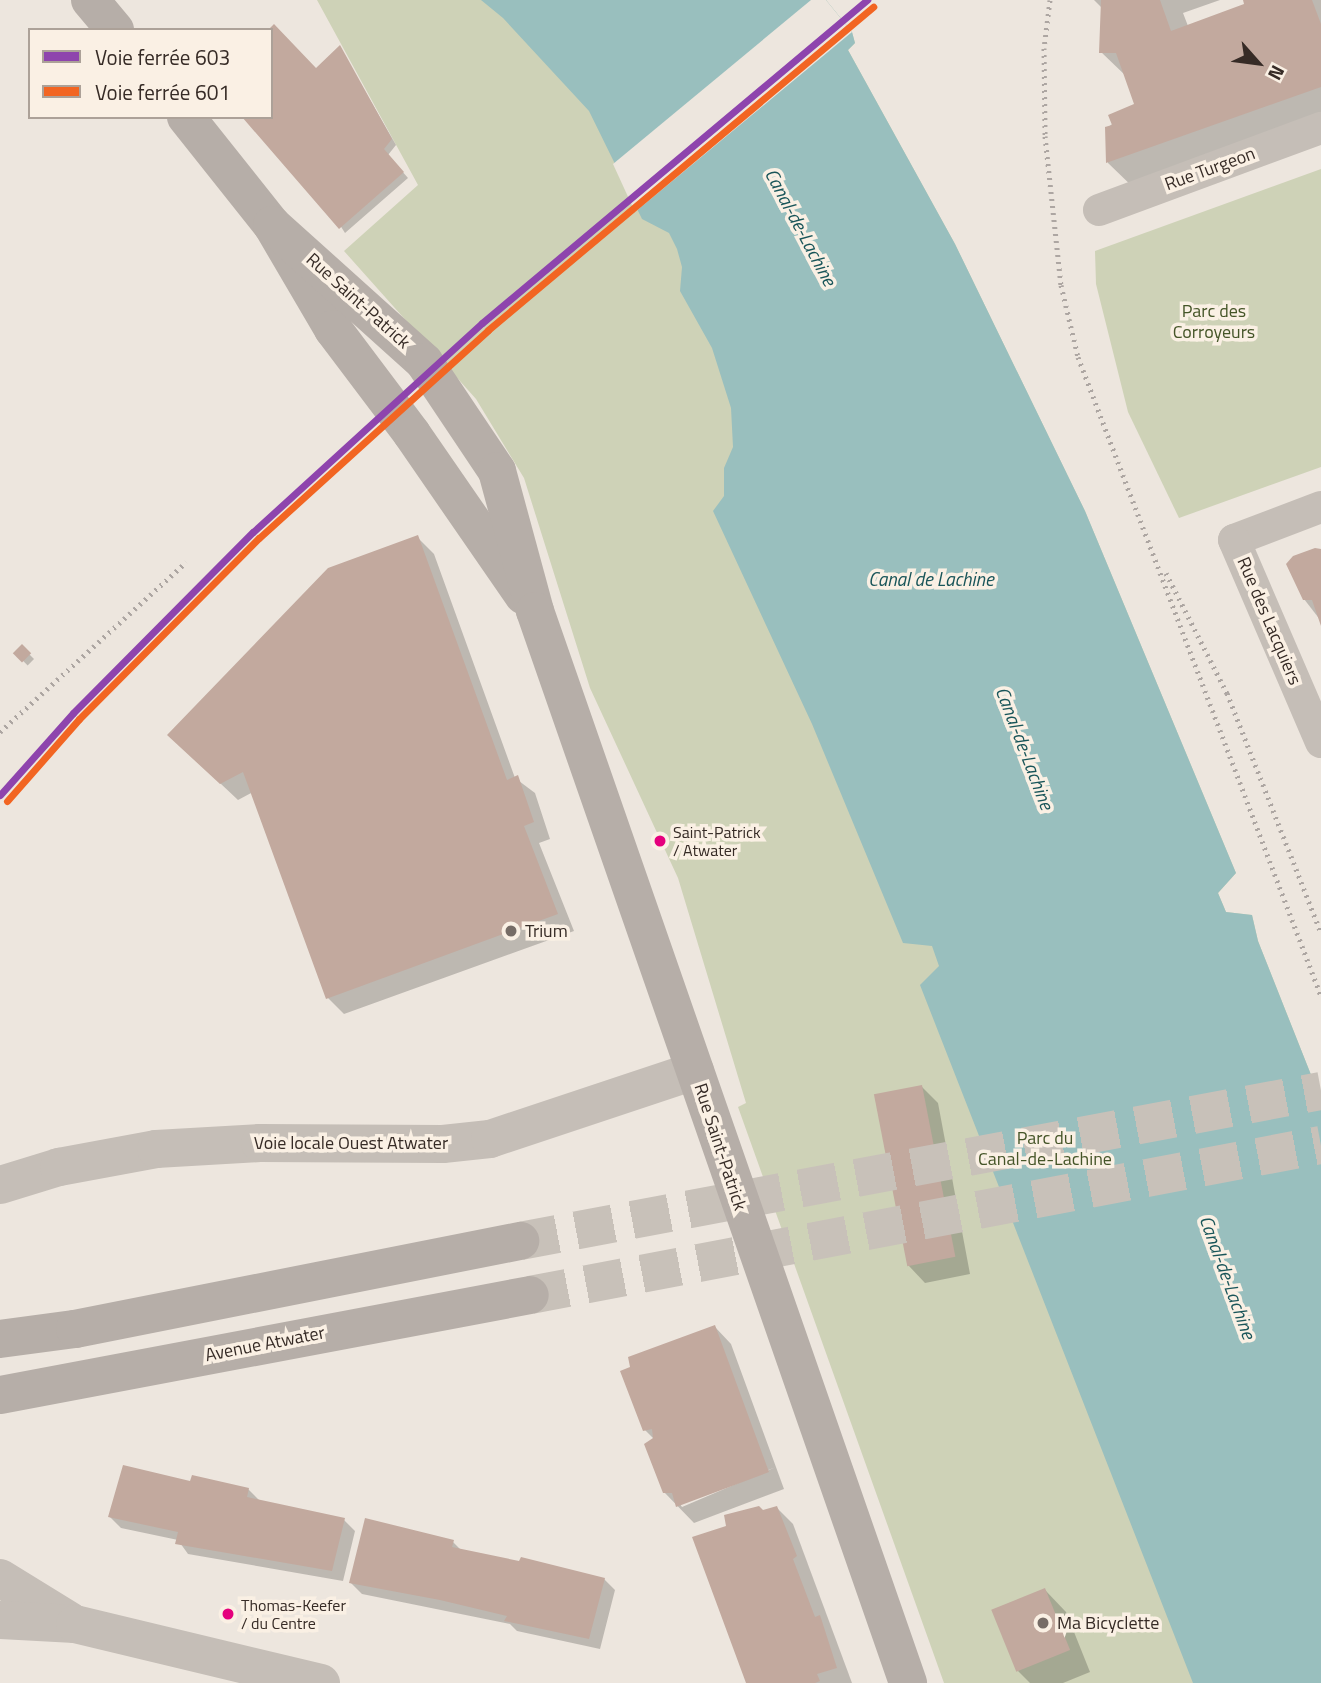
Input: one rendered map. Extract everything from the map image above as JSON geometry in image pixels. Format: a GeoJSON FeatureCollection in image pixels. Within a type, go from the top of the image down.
{"type":"FeatureCollection","features":[{"type":"Feature","properties":{"kind":"main road"},"geometry":{"type":"LineString","coordinates":[[90,0],[113,28]]}},
{"type":"Feature","properties":{"kind":"main road","name":"Rue Saint-Patrick"},"geometry":{"type":"LineString","coordinates":[[188,119],[272,225],[333,329],[412,434],[535,611]]}},
{"type":"Feature","properties":{"kind":"main road","name":"Rue Saint-Patrick"},"geometry":{"type":"LineString","coordinates":[[272,225],[424,362],[468,422],[505,491],[535,611],[908,1683]]}},
{"type":"Feature","properties":{"kind":"main road"},"geometry":{"type":"LineString","coordinates":[[1,1338],[75,1329],[520,1241]]}},
{"type":"Feature","properties":{"kind":"main road","name":"Avenue Atwater"},"geometry":{"type":"LineString","coordinates":[[1,1396],[530,1295]]}},
{"type":"Feature","properties":{"kind":"street","name":"Rue Turgeon"},"geometry":{"type":"LineString","coordinates":[[1099,210],[1321,128]]}},
{"type":"Feature","properties":{"kind":"street","name":"Rue des Lacquiers"},"geometry":{"type":"LineString","coordinates":[[1321,508],[1234,540],[1321,742]]}},
{"type":"Feature","properties":{"kind":"street","name":"Voie locale Ouest Atwater"},"geometry":{"type":"LineString","coordinates":[[0,1185],[59,1167],[169,1148],[272,1142],[432,1144],[490,1139],[695,1071]]}},
{"type":"Feature","properties":{"kind":"street"},"geometry":{"type":"LineString","coordinates":[[0,1578],[75,1624]]}},
{"type":"Feature","properties":{"kind":"street"},"geometry":{"type":"LineString","coordinates":[[0,1620],[75,1624],[321,1683]]}},
{"type":"Feature","properties":{"kind":"green space","name":"Parc du Canal-de-Lachine"},"geometry":{"type":"Polygon","coordinates":[[[317,0],[826,0],[852,32],[855,43],[848,50],[955,244],[1085,511],[1236,873],[1218,893],[1226,912],[1252,915],[1258,941],[1321,1100],[1321,1683],[944,1683],[738,1107],[746,1103],[678,878],[590,688],[524,478],[476,399],[344,251],[418,185],[317,0]]]}},
{"type":"Feature","properties":{"kind":"green space","name":"Parc des Corroyeurs"},"geometry":{"type":"Polygon","coordinates":[[[1321,169],[1321,467],[1179,518],[1128,412],[1096,284],[1095,251],[1321,169]]]}},
{"type":"Feature","properties":{"kind":"water","name":"Canal de Lachine"},"geometry":{"type":"Polygon","coordinates":[[[481,0],[826,0],[852,32],[855,43],[848,50],[955,244],[1085,511],[1236,873],[1218,893],[1226,912],[1252,915],[1258,941],[1321,1100],[1321,1683],[1193,1683],[920,985],[939,966],[932,946],[903,943],[812,724],[713,511],[724,496],[724,468],[733,447],[731,408],[712,348],[680,291],[682,267],[677,249],[669,233],[642,219],[589,111],[503,18],[481,0]]]}},
{"type":"Feature","properties":{"kind":"pier"},"geometry":{"type":"Polygon","coordinates":[[[811,0],[826,0],[852,32],[635,212],[613,164],[811,0]]]}},
{"type":"Feature","properties":{"kind":"building"},"geometry":{"type":"Polygon","coordinates":[[[1101,0],[1160,0],[1171,31],[1244,4],[1243,0],[1312,0],[1321,24],[1321,87],[1106,163],[1105,127],[1112,125],[1108,115],[1134,104],[1116,53],[1099,53],[1101,0]]]}},
{"type":"Feature","properties":{"kind":"building"},"geometry":{"type":"Polygon","coordinates":[[[274,24],[316,68],[340,45],[392,139],[384,149],[404,172],[339,229],[244,119],[273,119],[273,28],[270,28],[274,24]]]}},
{"type":"Feature","properties":{"kind":"building"},"geometry":{"type":"Polygon","coordinates":[[[418,535],[507,780],[518,775],[534,822],[524,826],[558,914],[326,999],[243,772],[220,784],[167,735],[328,568],[418,535]]]}},
{"type":"Feature","properties":{"kind":"building"},"geometry":{"type":"Polygon","coordinates":[[[1315,548],[1321,549],[1321,626],[1312,600],[1303,600],[1286,564],[1293,556],[1315,548]]]}},
{"type":"Feature","properties":{"kind":"building"},"geometry":{"type":"Polygon","coordinates":[[[22,644],[31,653],[22,662],[13,653],[22,644]]]}},
{"type":"Feature","properties":{"kind":"building"},"geometry":{"type":"Polygon","coordinates":[[[922,1085],[955,1257],[907,1266],[874,1094],[922,1085]]]}},
{"type":"Feature","properties":{"kind":"building"},"geometry":{"type":"Polygon","coordinates":[[[715,1325],[769,1472],[676,1507],[672,1493],[663,1493],[644,1444],[653,1438],[652,1429],[643,1431],[620,1371],[630,1367],[628,1357],[715,1325]]]}},
{"type":"Feature","properties":{"kind":"building"},"geometry":{"type":"Polygon","coordinates":[[[123,1465],[190,1481],[192,1475],[249,1488],[247,1497],[345,1518],[332,1571],[175,1544],[178,1532],[108,1517],[123,1465]]]}},
{"type":"Feature","properties":{"kind":"building"},"geometry":{"type":"Polygon","coordinates":[[[759,1506],[763,1510],[777,1506],[797,1556],[793,1559],[815,1617],[820,1615],[837,1668],[817,1674],[820,1681],[815,1683],[746,1683],[692,1537],[726,1526],[724,1515],[759,1506]]]}},
{"type":"Feature","properties":{"kind":"building"},"geometry":{"type":"Polygon","coordinates":[[[365,1518],[454,1540],[452,1547],[519,1561],[521,1557],[605,1578],[589,1639],[504,1621],[507,1616],[440,1600],[349,1583],[365,1518]]]}},
{"type":"Feature","properties":{"kind":"building"},"geometry":{"type":"Polygon","coordinates":[[[1045,1588],[1070,1650],[1016,1672],[991,1610],[1045,1588]]]}},
{"type":"Feature","properties":{"kind":"tunnel"},"geometry":{"type":"LineString","coordinates":[[520,1241],[1321,1091]]}},
{"type":"Feature","properties":{"kind":"tunnel"},"geometry":{"type":"LineString","coordinates":[[530,1295],[1321,1145]]}},
{"type":"Feature","properties":{"kind":"railway"},"geometry":{"type":"LineString","coordinates":[[1050,0],[1044,48],[1045,136],[1061,285],[1078,357],[1321,996]]}},
{"type":"Feature","properties":{"kind":"railway"},"geometry":{"type":"LineString","coordinates":[[0,732],[186,562]]}},
{"type":"Feature","properties":{"kind":"railway"},"geometry":{"type":"LineString","coordinates":[[1166,573],[1227,693],[1321,933]]}},
{"type":"Feature","properties":{"kind":"rail line","name":"603"},"geometry":{"type":"LineString","coordinates":[[0,795],[73,713],[253,532],[482,323],[867,0]]}},
{"type":"Feature","properties":{"kind":"rail line","name":"601"},"geometry":{"type":"LineString","coordinates":[[7,801],[79,719],[259,538],[488,330],[873,7]]}},
{"type":"Feature","properties":{"kind":"place","name":"Saint-Patrick / Atwater"},"geometry":{"type":"Point","coordinates":[660,841]}},
{"type":"Feature","properties":{"kind":"place","name":"Trium"},"geometry":{"type":"Point","coordinates":[511,931]}},
{"type":"Feature","properties":{"kind":"place","name":"Thomas-Keefer / du Centre"},"geometry":{"type":"Point","coordinates":[228,1614]}},
{"type":"Feature","properties":{"kind":"place","name":"Ma Bicyclette"},"geometry":{"type":"Point","coordinates":[1043,1623]}},
{"type":"Feature","properties":{"kind":"water label","name":"Canal-de-Lachine"},"geometry":{"type":"Point","coordinates":[801,227]}},
{"type":"Feature","properties":{"kind":"water label","name":"Canal-de-Lachine"},"geometry":{"type":"Point","coordinates":[1025,748]}},
{"type":"Feature","properties":{"kind":"water label","name":"Canal-de-Lachine"},"geometry":{"type":"Point","coordinates":[1228,1277]}}]}
